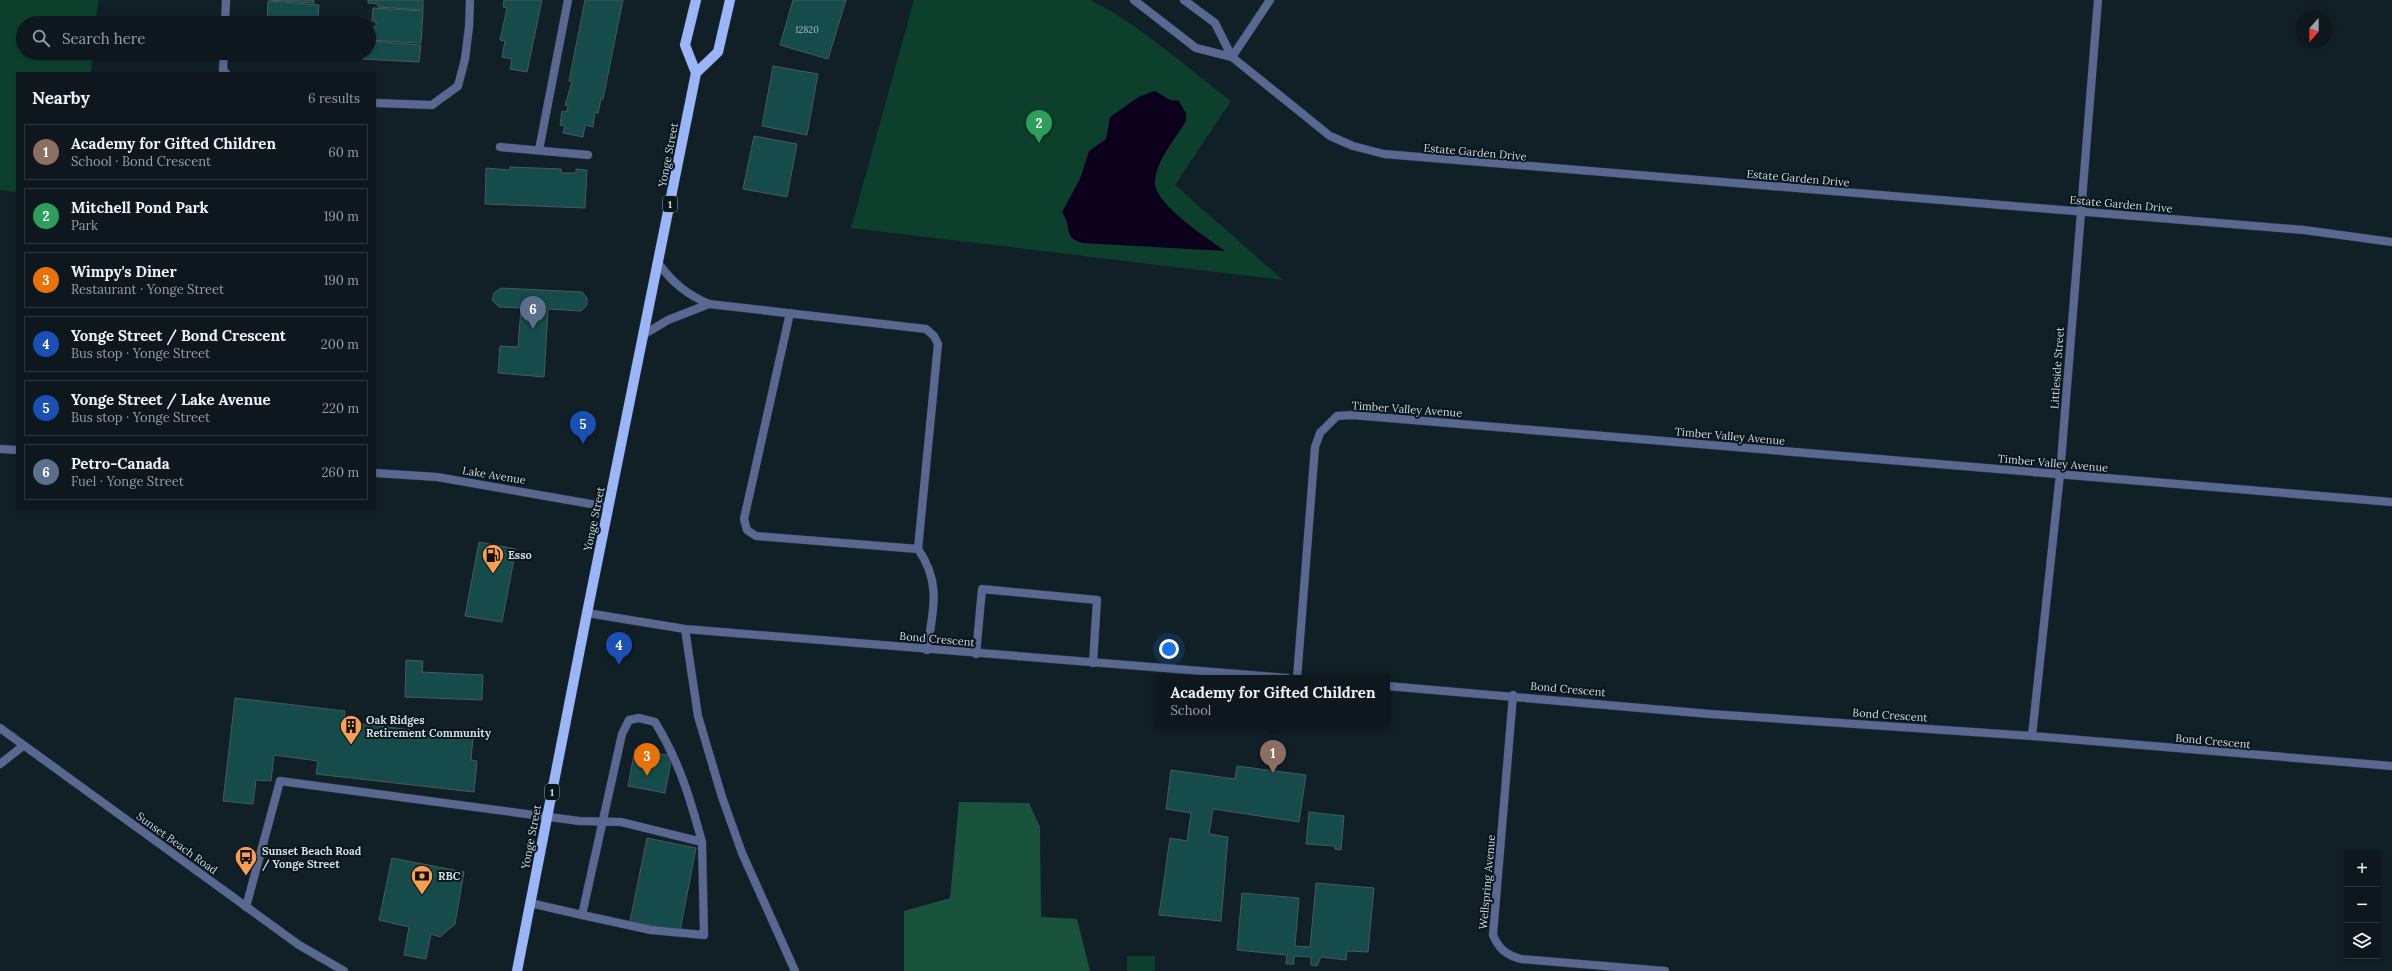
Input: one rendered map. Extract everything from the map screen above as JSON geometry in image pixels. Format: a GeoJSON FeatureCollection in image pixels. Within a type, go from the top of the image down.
{"type":"FeatureCollection","features":[{"type":"Feature","properties":{"kind":"main road"},"geometry":{"type":"LineString","coordinates":[[696,0],[685,45],[696,73],[718,52],[730,0]]}},
{"type":"Feature","properties":{"kind":"main road","name":"Yonge Street"},"geometry":{"type":"LineString","coordinates":[[517,971],[586,613],[696,73]]}},
{"type":"Feature","properties":{"kind":"street"},"geometry":{"type":"LineString","coordinates":[[225,16],[226,0]]}},
{"type":"Feature","properties":{"kind":"street"},"geometry":{"type":"LineString","coordinates":[[376,103],[432,105],[458,86],[465,59],[469,27],[470,0]]}},
{"type":"Feature","properties":{"kind":"street"},"geometry":{"type":"LineString","coordinates":[[539,150],[568,0]]}},
{"type":"Feature","properties":{"kind":"street","name":"Estate Garden Drive"},"geometry":{"type":"LineString","coordinates":[[1134,0],[1196,48],[1232,57]]}},
{"type":"Feature","properties":{"kind":"street","name":"Estate Garden Drive"},"geometry":{"type":"LineString","coordinates":[[1184,0],[1215,23],[1232,57],[1330,136],[1353,146],[1384,154],[2304,230],[2392,242]]}},
{"type":"Feature","properties":{"kind":"street"},"geometry":{"type":"LineString","coordinates":[[1232,57],[1270,0]]}},
{"type":"Feature","properties":{"kind":"street","name":"Littleside Street"},"geometry":{"type":"LineString","coordinates":[[2032,736],[2060,474],[2098,0]]}},
{"type":"Feature","properties":{"kind":"street"},"geometry":{"type":"LineString","coordinates":[[224,60],[225,72]]}},
{"type":"Feature","properties":{"kind":"street"},"geometry":{"type":"LineString","coordinates":[[500,147],[588,155]]}},
{"type":"Feature","properties":{"kind":"street"},"geometry":{"type":"LineString","coordinates":[[658,263],[671,281],[689,295],[709,304],[926,329],[934,336],[938,344],[918,549],[928,562],[934,582],[927,650]]}},
{"type":"Feature","properties":{"kind":"street"},"geometry":{"type":"LineString","coordinates":[[643,335],[668,320],[709,304]]}},
{"type":"Feature","properties":{"kind":"street"},"geometry":{"type":"LineString","coordinates":[[790,314],[744,519],[746,530],[756,536],[918,549]]}},
{"type":"Feature","properties":{"kind":"street","name":"Timber Valley Avenue"},"geometry":{"type":"LineString","coordinates":[[1297,675],[1315,447],[1320,433],[1337,416],[1360,416],[2392,502]]}},
{"type":"Feature","properties":{"kind":"street"},"geometry":{"type":"LineString","coordinates":[[0,449],[16,450]]}},
{"type":"Feature","properties":{"kind":"street","name":"Lake Avenue"},"geometry":{"type":"LineString","coordinates":[[376,473],[437,477],[608,507]]}},
{"type":"Feature","properties":{"kind":"street"},"geometry":{"type":"LineString","coordinates":[[976,654],[982,589],[1097,600],[1093,663]]}},
{"type":"Feature","properties":{"kind":"street","name":"Bond Crescent"},"geometry":{"type":"LineString","coordinates":[[586,613],[685,629],[927,650],[1248,675]]}},
{"type":"Feature","properties":{"kind":"street"},"geometry":{"type":"LineString","coordinates":[[685,629],[698,716],[722,797],[745,861],[795,971]]}},
{"type":"Feature","properties":{"kind":"street","name":"Bond Crescent"},"geometry":{"type":"LineString","coordinates":[[1390,686],[1513,695],[1710,714],[2032,736],[2392,766]]}},
{"type":"Feature","properties":{"kind":"street","name":"Wellspring Avenue"},"geometry":{"type":"LineString","coordinates":[[1513,695],[1493,935],[1497,944],[1510,956],[1521,959],[1665,971]]}},
{"type":"Feature","properties":{"kind":"street"},"geometry":{"type":"LineString","coordinates":[[530,903],[582,915],[650,930],[704,935],[702,842],[684,778],[669,745],[655,722],[639,718],[629,720],[622,734],[601,822],[582,915]]}},
{"type":"Feature","properties":{"kind":"street","name":"Sunset Beach Road"},"geometry":{"type":"LineString","coordinates":[[0,728],[299,945],[344,971]]}},
{"type":"Feature","properties":{"kind":"street"},"geometry":{"type":"LineString","coordinates":[[0,764],[23,746]]}},
{"type":"Feature","properties":{"kind":"street"},"geometry":{"type":"LineString","coordinates":[[246,907],[280,781],[547,816],[601,822],[621,822],[702,842]]}},
{"type":"Feature","properties":{"kind":"green space"},"geometry":{"type":"Polygon","coordinates":[[[0,0],[98,0],[97,16],[16,16],[16,60],[92,60],[91,72],[16,72],[16,192],[0,190],[0,0]]]}},
{"type":"Feature","properties":{"kind":"green space"},"geometry":{"type":"Polygon","coordinates":[[[914,0],[1090,0],[1126,21],[1162,47],[1231,101],[1175,185],[1283,280],[851,228],[914,0]]]}},
{"type":"Feature","properties":{"kind":"green space"},"geometry":{"type":"Polygon","coordinates":[[[959,802],[1029,803],[1040,827],[1041,917],[1077,919],[1090,971],[904,971],[904,911],[950,898],[959,802]]]}},
{"type":"Feature","properties":{"kind":"green space"},"geometry":{"type":"Polygon","coordinates":[[[1127,956],[1155,956],[1155,971],[1127,971],[1127,956]]]}},
{"type":"Feature","properties":{"kind":"shaded area"},"geometry":{"type":"Polygon","coordinates":[[[1155,91],[1170,100],[1179,101],[1186,113],[1186,121],[1159,165],[1155,181],[1157,190],[1163,200],[1183,220],[1225,251],[1082,243],[1076,241],[1070,235],[1067,222],[1062,212],[1080,179],[1089,151],[1106,139],[1110,117],[1140,96],[1155,91]]]}},
{"type":"Feature","properties":{"kind":"building"},"geometry":{"type":"Polygon","coordinates":[[[270,0],[314,0],[314,3],[270,0]]]}},
{"type":"Feature","properties":{"kind":"building"},"geometry":{"type":"Polygon","coordinates":[[[368,0],[423,0],[423,10],[378,7],[378,4],[368,3],[368,0]]]}},
{"type":"Feature","properties":{"kind":"building"},"geometry":{"type":"Polygon","coordinates":[[[504,0],[542,0],[527,72],[510,69],[512,59],[502,57],[505,41],[500,40],[507,8],[503,7],[504,0]]]}},
{"type":"Feature","properties":{"kind":"building"},"geometry":{"type":"Polygon","coordinates":[[[585,0],[623,0],[603,99],[601,99],[598,113],[595,112],[593,127],[585,125],[583,137],[563,133],[565,126],[560,125],[562,111],[567,112],[568,106],[565,105],[572,82],[569,81],[585,0]]]}},
{"type":"Feature","properties":{"kind":"building"},"geometry":{"type":"Polygon","coordinates":[[[793,0],[846,0],[828,59],[780,45],[793,0]]]}},
{"type":"Feature","properties":{"kind":"building"},"geometry":{"type":"Polygon","coordinates":[[[268,1],[319,5],[318,16],[267,16],[268,1]]]}},
{"type":"Feature","properties":{"kind":"building"},"geometry":{"type":"Polygon","coordinates":[[[373,8],[423,11],[421,43],[376,40],[376,16],[372,16],[373,8]]]}},
{"type":"Feature","properties":{"kind":"building"},"geometry":{"type":"Polygon","coordinates":[[[376,42],[421,45],[419,62],[376,60],[376,42]]]}},
{"type":"Feature","properties":{"kind":"building"},"geometry":{"type":"Polygon","coordinates":[[[773,66],[818,74],[807,135],[762,126],[773,66]]]}},
{"type":"Feature","properties":{"kind":"building"},"geometry":{"type":"Polygon","coordinates":[[[754,136],[797,144],[787,197],[743,189],[754,136]]]}},
{"type":"Feature","properties":{"kind":"building"},"geometry":{"type":"Polygon","coordinates":[[[510,167],[561,169],[561,173],[576,173],[576,169],[587,170],[585,208],[485,204],[486,168],[510,170],[510,167]]]}},
{"type":"Feature","properties":{"kind":"building"},"geometry":{"type":"Polygon","coordinates":[[[501,288],[582,292],[587,298],[587,305],[581,311],[548,309],[544,377],[498,373],[500,346],[518,347],[521,308],[499,307],[492,300],[494,293],[501,288]]]}},
{"type":"Feature","properties":{"kind":"building"},"geometry":{"type":"Polygon","coordinates":[[[479,542],[516,549],[502,622],[465,616],[479,542]]]}},
{"type":"Feature","properties":{"kind":"building"},"geometry":{"type":"Polygon","coordinates":[[[406,660],[423,661],[422,672],[483,675],[482,700],[405,697],[406,660]]]}},
{"type":"Feature","properties":{"kind":"building","name":"Oak Ridges Retirement Community"},"geometry":{"type":"Polygon","coordinates":[[[235,698],[345,711],[344,722],[473,737],[471,760],[477,761],[474,792],[316,774],[318,761],[274,755],[271,781],[256,780],[253,804],[223,801],[235,698]]]}},
{"type":"Feature","properties":{"kind":"building"},"geometry":{"type":"Polygon","coordinates":[[[635,749],[672,756],[665,793],[628,786],[635,749]]]}},
{"type":"Feature","properties":{"kind":"building"},"geometry":{"type":"Polygon","coordinates":[[[1237,766],[1306,775],[1299,822],[1213,809],[1209,834],[1228,837],[1221,921],[1159,915],[1170,838],[1187,841],[1191,813],[1166,809],[1171,770],[1235,779],[1237,766]]]}},
{"type":"Feature","properties":{"kind":"building"},"geometry":{"type":"Polygon","coordinates":[[[1309,812],[1344,816],[1341,850],[1335,849],[1335,846],[1306,844],[1309,812]]]}},
{"type":"Feature","properties":{"kind":"building"},"geometry":{"type":"Polygon","coordinates":[[[647,838],[696,848],[680,931],[630,921],[647,838]]]}},
{"type":"Feature","properties":{"kind":"building","name":"RBC"},"geometry":{"type":"Polygon","coordinates":[[[392,858],[464,872],[455,924],[440,937],[431,934],[426,959],[404,955],[409,927],[379,920],[392,858]]]}},
{"type":"Feature","properties":{"kind":"building"},"geometry":{"type":"Polygon","coordinates":[[[1316,883],[1374,888],[1368,952],[1347,951],[1346,960],[1321,957],[1317,966],[1311,965],[1311,957],[1294,956],[1294,964],[1286,964],[1287,955],[1237,950],[1242,893],[1299,898],[1295,946],[1310,947],[1316,883]]]}},
{"type":"Feature","properties":{"kind":"place","name":"Mitchell Pond Park"},"geometry":{"type":"Point","coordinates":[1039,143]}},
{"type":"Feature","properties":{"kind":"place","name":"Petro-Canada"},"geometry":{"type":"Point","coordinates":[533,329]}},
{"type":"Feature","properties":{"kind":"place","name":"Yonge Street / Lake Avenue"},"geometry":{"type":"Point","coordinates":[583,444]}},
{"type":"Feature","properties":{"kind":"place","name":"Esso"},"geometry":{"type":"Point","coordinates":[493,574]}},
{"type":"Feature","properties":{"kind":"place","name":"Yonge Street / Bond Crescent"},"geometry":{"type":"Point","coordinates":[619,665]}},
{"type":"Feature","properties":{"kind":"place","name":"Oak Ridges Retirement Community"},"geometry":{"type":"Point","coordinates":[351,746]}},
{"type":"Feature","properties":{"kind":"place","name":"Academy for Gifted Children"},"geometry":{"type":"Point","coordinates":[1273,773]}},
{"type":"Feature","properties":{"kind":"place","name":"Wimpy's Diner"},"geometry":{"type":"Point","coordinates":[647,776]}},
{"type":"Feature","properties":{"kind":"place","name":"Sunset Beach Road / Yonge Street"},"geometry":{"type":"Point","coordinates":[246,876]}},
{"type":"Feature","properties":{"kind":"place","name":"RBC"},"geometry":{"type":"Point","coordinates":[422,896]}}]}
